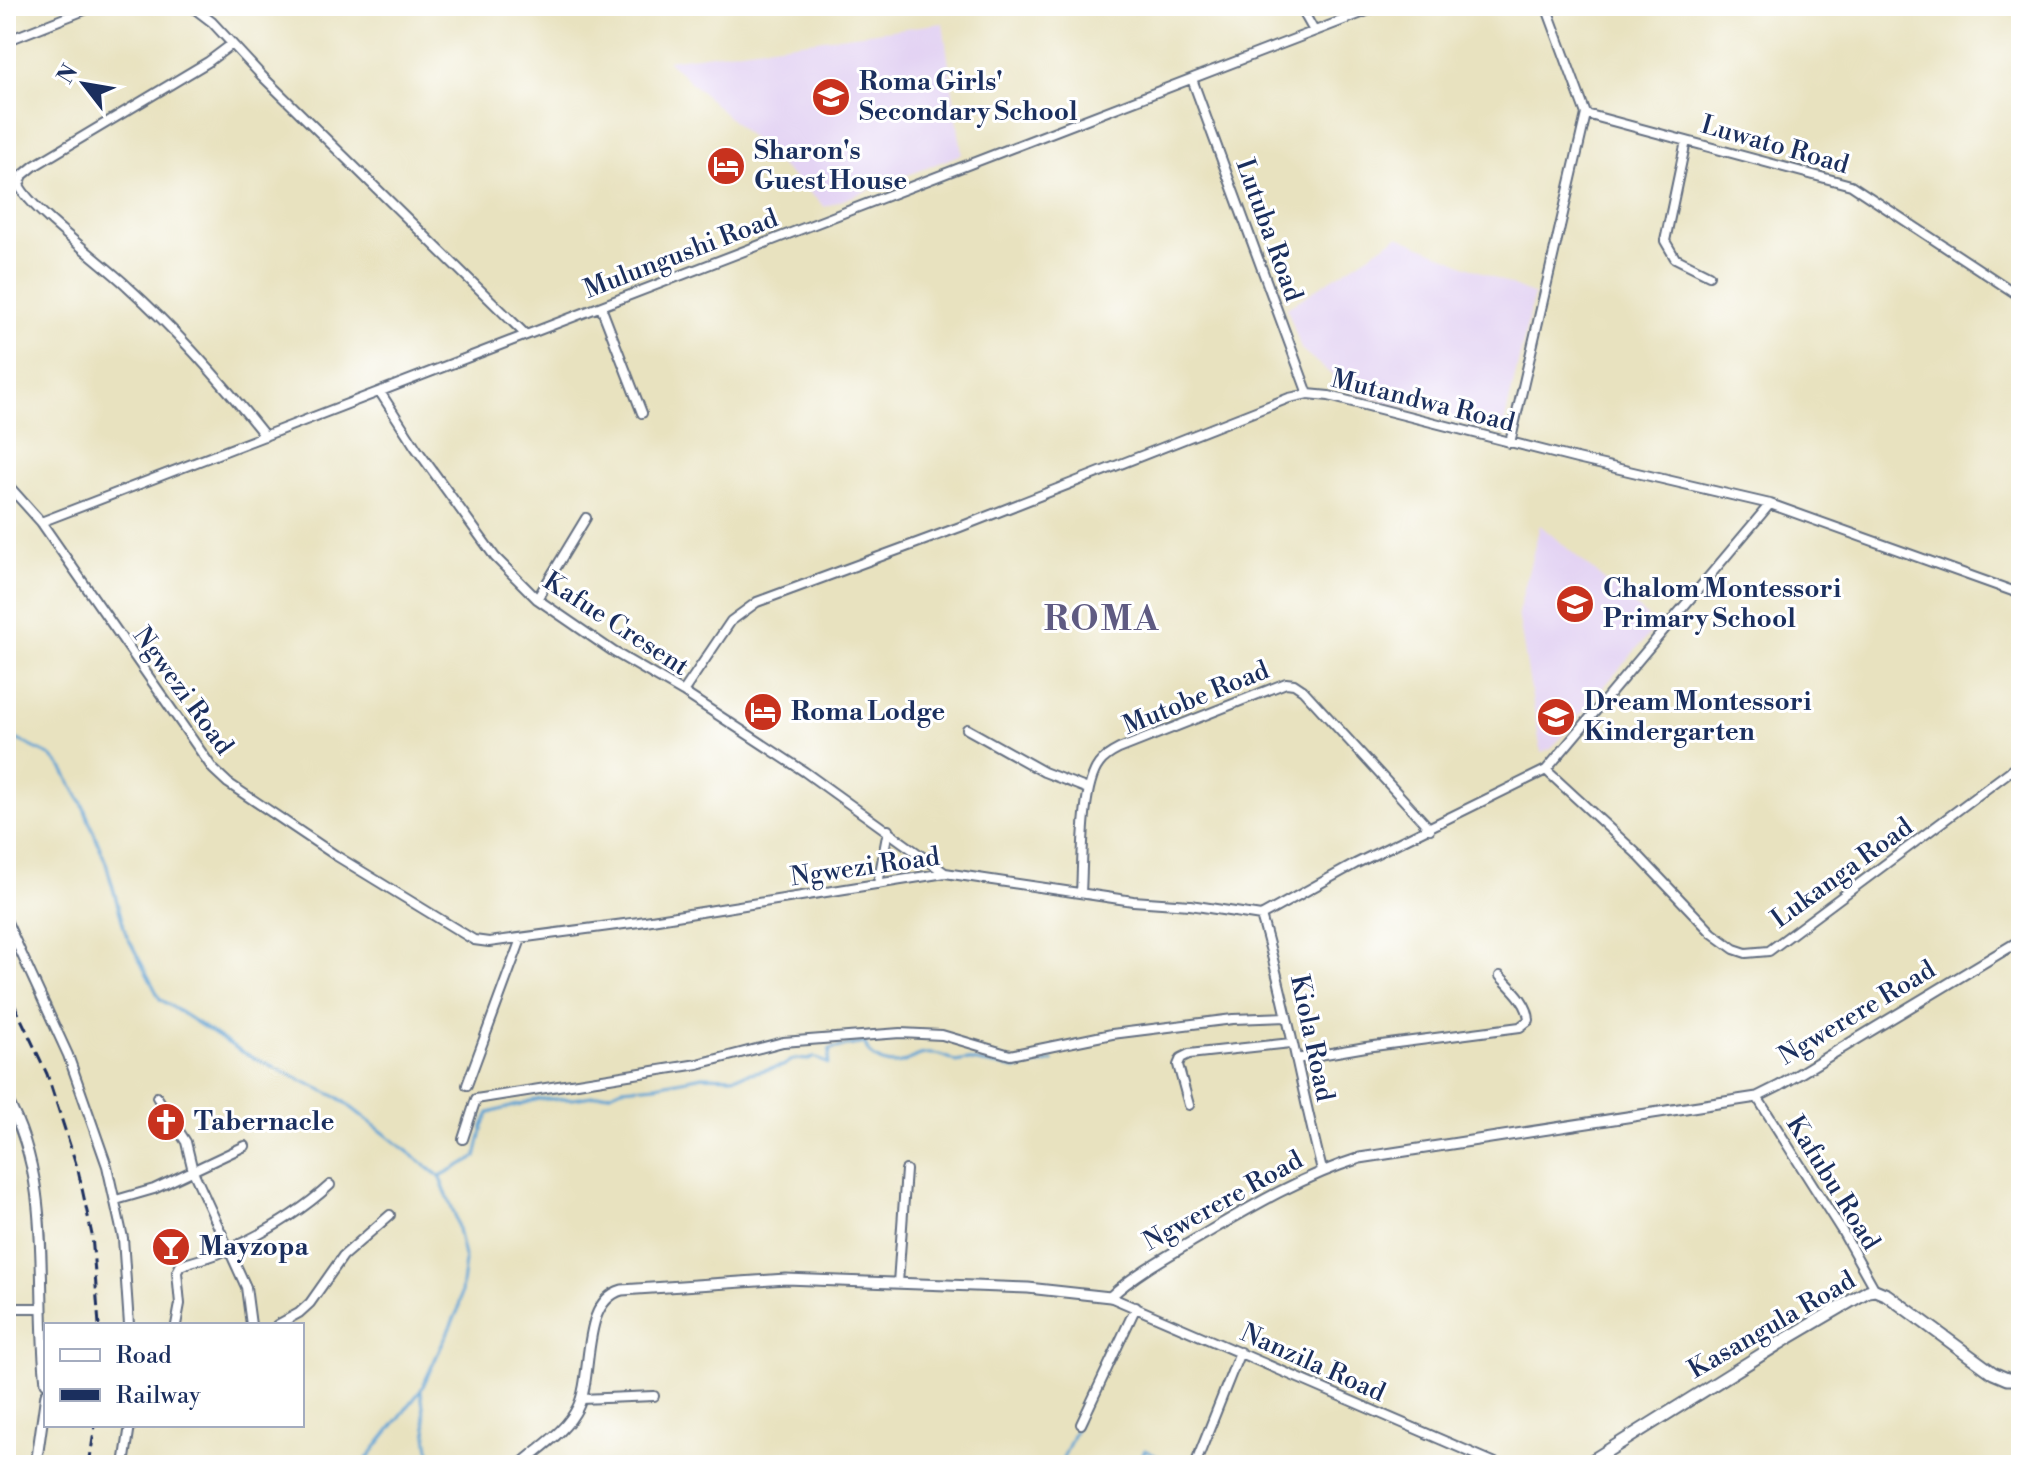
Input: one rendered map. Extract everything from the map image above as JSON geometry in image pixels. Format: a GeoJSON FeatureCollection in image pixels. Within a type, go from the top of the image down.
{"type":"FeatureCollection","features":[{"type":"Feature","properties":{"kind":"main road","name":"Kasangula Road"},"geometry":{"type":"LineString","coordinates":[[1585,1465],[1799,1331],[1862,1294],[1875,1290],[1887,1295],[1993,1373],[2007,1379],[2021,1379]]}},
{"type":"Feature","properties":{"kind":"street"},"geometry":{"type":"LineString","coordinates":[[6,41],[95,6]]}},
{"type":"Feature","properties":{"kind":"street"},"geometry":{"type":"LineString","coordinates":[[191,6],[212,22],[526,335]]}},
{"type":"Feature","properties":{"kind":"street"},"geometry":{"type":"LineString","coordinates":[[1300,6],[1314,31]]}},
{"type":"Feature","properties":{"kind":"street","name":"Mulungushi Road"},"geometry":{"type":"LineString","coordinates":[[41,522],[1380,6]]}},
{"type":"Feature","properties":{"kind":"street"},"geometry":{"type":"LineString","coordinates":[[1510,443],[1586,114],[1546,6]]}},
{"type":"Feature","properties":{"kind":"street"},"geometry":{"type":"LineString","coordinates":[[232,44],[208,62],[34,166],[23,175],[19,185],[35,205],[173,331],[237,400],[265,436]]}},
{"type":"Feature","properties":{"kind":"street","name":"Lutuba Road"},"geometry":{"type":"LineString","coordinates":[[1192,79],[1308,394]]}},
{"type":"Feature","properties":{"kind":"street","name":"Luwato Road"},"geometry":{"type":"LineString","coordinates":[[1586,114],[1851,185],[2021,297]]}},
{"type":"Feature","properties":{"kind":"street"},"geometry":{"type":"LineString","coordinates":[[1686,141],[1665,241],[1675,258],[1709,275]]}},
{"type":"Feature","properties":{"kind":"street"},"geometry":{"type":"LineString","coordinates":[[601,307],[642,413]]}},
{"type":"Feature","properties":{"kind":"street","name":"Kafue Cresent"},"geometry":{"type":"LineString","coordinates":[[380,392],[416,448],[495,557],[537,599],[634,665],[683,692],[888,830],[945,873]]}},
{"type":"Feature","properties":{"kind":"street","name":"Mutandwa Road"},"geometry":{"type":"LineString","coordinates":[[683,692],[731,621],[757,602],[960,527],[1289,398],[1308,394],[1329,396],[1510,443],[1770,504],[2021,594]]}},
{"type":"Feature","properties":{"kind":"street","name":"Ngwezi Road"},"geometry":{"type":"LineString","coordinates":[[6,483],[41,522],[213,769],[228,783],[335,855],[474,940],[521,939],[945,873],[1261,916]]}},
{"type":"Feature","properties":{"kind":"street"},"geometry":{"type":"LineString","coordinates":[[1261,916],[1355,864],[1546,770],[1770,504]]}},
{"type":"Feature","properties":{"kind":"street"},"geometry":{"type":"LineString","coordinates":[[537,599],[586,518]]}},
{"type":"Feature","properties":{"kind":"street","name":"Mutobe Road"},"geometry":{"type":"LineString","coordinates":[[1081,893],[1088,789],[1097,766],[1108,755],[1286,683],[1303,690],[1430,829]]}},
{"type":"Feature","properties":{"kind":"street"},"geometry":{"type":"LineString","coordinates":[[967,729],[1044,772],[1088,789]]}},
{"type":"Feature","properties":{"kind":"street","name":"Lukanga Road"},"geometry":{"type":"LineString","coordinates":[[1546,770],[1636,853],[1712,933],[1734,949],[1757,953],[1769,951],[2021,763]]}},
{"type":"Feature","properties":{"kind":"street"},"geometry":{"type":"LineString","coordinates":[[878,884],[888,830]]}},
{"type":"Feature","properties":{"kind":"street","name":"Kiola Road"},"geometry":{"type":"LineString","coordinates":[[1261,916],[1279,980],[1322,1170]]}},
{"type":"Feature","properties":{"kind":"street"},"geometry":{"type":"LineString","coordinates":[[6,920],[68,1055],[107,1166],[116,1200],[126,1268],[129,1323]]}},
{"type":"Feature","properties":{"kind":"street"},"geometry":{"type":"LineString","coordinates":[[467,1085],[521,939]]}},
{"type":"Feature","properties":{"kind":"street","name":"Ngwerere Road"},"geometry":{"type":"LineString","coordinates":[[1110,1297],[1127,1281],[1286,1187],[1322,1170],[1360,1158],[1757,1097],[2021,940]]}},
{"type":"Feature","properties":{"kind":"street"},"geometry":{"type":"LineString","coordinates":[[1296,1059],[1520,1027],[1529,1020],[1529,1014],[1500,976]]}},
{"type":"Feature","properties":{"kind":"street"},"geometry":{"type":"LineString","coordinates":[[463,1139],[476,1099],[698,1064],[783,1042],[900,1033],[942,1035],[1010,1055],[1112,1034],[1233,1019],[1286,1017]]}},
{"type":"Feature","properties":{"kind":"street"},"geometry":{"type":"LineString","coordinates":[[1189,1105],[1178,1065],[1181,1058],[1189,1054],[1291,1043]]}},
{"type":"Feature","properties":{"kind":"street"},"geometry":{"type":"LineString","coordinates":[[157,1097],[186,1142],[193,1171],[246,1287],[251,1323]]}},
{"type":"Feature","properties":{"kind":"street","name":"Kafubu Road"},"geometry":{"type":"LineString","coordinates":[[1757,1097],[1842,1231],[1875,1290]]}},
{"type":"Feature","properties":{"kind":"street"},"geometry":{"type":"LineString","coordinates":[[7,1104],[26,1149],[34,1187],[41,1237],[41,1342],[44,1367]]}},
{"type":"Feature","properties":{"kind":"street"},"geometry":{"type":"LineString","coordinates":[[116,1200],[154,1189],[245,1146]]}},
{"type":"Feature","properties":{"kind":"street"},"geometry":{"type":"LineString","coordinates":[[898,1283],[906,1170]]}},
{"type":"Feature","properties":{"kind":"street"},"geometry":{"type":"LineString","coordinates":[[176,1323],[180,1304],[179,1268],[229,1249],[290,1218],[330,1185]]}},
{"type":"Feature","properties":{"kind":"street"},"geometry":{"type":"LineString","coordinates":[[280,1323],[310,1303],[343,1256],[390,1215]]}},
{"type":"Feature","properties":{"kind":"street"},"geometry":{"type":"LineString","coordinates":[[520,1465],[559,1432],[574,1414],[581,1399],[598,1308],[611,1293],[786,1279],[1028,1288],[1110,1297]]}},
{"type":"Feature","properties":{"kind":"street","name":"Nanzila Road"},"geometry":{"type":"LineString","coordinates":[[1110,1297],[1500,1465]]}},
{"type":"Feature","properties":{"kind":"street"},"geometry":{"type":"LineString","coordinates":[[1081,1424],[1136,1307]]}},
{"type":"Feature","properties":{"kind":"street"},"geometry":{"type":"LineString","coordinates":[[6,1308],[41,1308]]}},
{"type":"Feature","properties":{"kind":"street"},"geometry":{"type":"LineString","coordinates":[[1195,1465],[1240,1352]]}},
{"type":"Feature","properties":{"kind":"street"},"geometry":{"type":"LineString","coordinates":[[581,1399],[654,1396]]}},
{"type":"Feature","properties":{"kind":"street"},"geometry":{"type":"LineString","coordinates":[[36,1465],[44,1408]]}},
{"type":"Feature","properties":{"kind":"street"},"geometry":{"type":"LineString","coordinates":[[124,1465],[130,1427]]}},
{"type":"Feature","properties":{"kind":"shaded area","name":"Roma Girls' Secondary School"},"geometry":{"type":"Polygon","coordinates":[[[943,23],[962,154],[825,207],[667,60],[943,23]]]}},
{"type":"Feature","properties":{"kind":"shaded area"},"geometry":{"type":"Polygon","coordinates":[[[1398,236],[1534,295],[1502,433],[1353,393],[1301,349],[1287,308],[1398,236]]]}},
{"type":"Feature","properties":{"kind":"shaded area","name":"Chalom Montessori Primary School"},"geometry":{"type":"Polygon","coordinates":[[[1540,525],[1657,625],[1551,749],[1541,752],[1518,613],[1540,525]]]}},
{"type":"Feature","properties":{"kind":"waterway"},"geometry":{"type":"LineString","coordinates":[[6,734],[51,756],[63,769],[82,803],[106,863],[126,934],[160,999],[242,1052],[339,1098],[439,1176],[455,1215],[465,1261],[459,1308],[421,1390],[362,1465]]}},
{"type":"Feature","properties":{"kind":"waterway"},"geometry":{"type":"LineString","coordinates":[[440,1176],[476,1157],[489,1113],[539,1099],[573,1099],[703,1076],[732,1077],[783,1066],[794,1059],[809,1060],[814,1057],[828,1064],[830,1049],[865,1043],[874,1057],[889,1064],[930,1054],[956,1062],[966,1060],[1017,1069],[1053,1061]]}},
{"type":"Feature","properties":{"kind":"waterway"},"geometry":{"type":"LineString","coordinates":[[421,1392],[429,1449],[438,1465]]}},
{"type":"Feature","properties":{"kind":"waterway"},"geometry":{"type":"LineString","coordinates":[[1060,1465],[1079,1422]]}},
{"type":"Feature","properties":{"kind":"waterway"},"geometry":{"type":"LineString","coordinates":[[1137,1465],[1145,1450],[1174,1465]]}},
{"type":"Feature","properties":{"kind":"waterway"},"geometry":{"type":"LineString","coordinates":[[759,1465],[768,1459],[774,1465]]}},
{"type":"Feature","properties":{"kind":"railway"},"geometry":{"type":"LineString","coordinates":[[6,987],[47,1074],[78,1170],[92,1235],[99,1323]]}},
{"type":"Feature","properties":{"kind":"railway"},"geometry":{"type":"LineString","coordinates":[[89,1465],[95,1427]]}},
{"type":"Feature","properties":{"kind":"place","name":"Roma Girls' Secondary School"},"geometry":{"type":"Point","coordinates":[831,97]}},
{"type":"Feature","properties":{"kind":"place","name":"Sharon's Guest House"},"geometry":{"type":"Point","coordinates":[726,166]}},
{"type":"Feature","properties":{"kind":"place","name":"Chalom Montessori Primary School"},"geometry":{"type":"Point","coordinates":[1575,604]}},
{"type":"Feature","properties":{"kind":"place","name":"Roma Lodge"},"geometry":{"type":"Point","coordinates":[763,712]}},
{"type":"Feature","properties":{"kind":"place","name":"Dream Montessori Kindergarten"},"geometry":{"type":"Point","coordinates":[1556,717]}},
{"type":"Feature","properties":{"kind":"place","name":"Tabernacle"},"geometry":{"type":"Point","coordinates":[166,1122]}},
{"type":"Feature","properties":{"kind":"place","name":"Mayzopa"},"geometry":{"type":"Point","coordinates":[171,1247]}},
{"type":"Feature","properties":{"kind":"district","name":"ROMA"},"geometry":{"type":"Point","coordinates":[1102,620]}}]}
